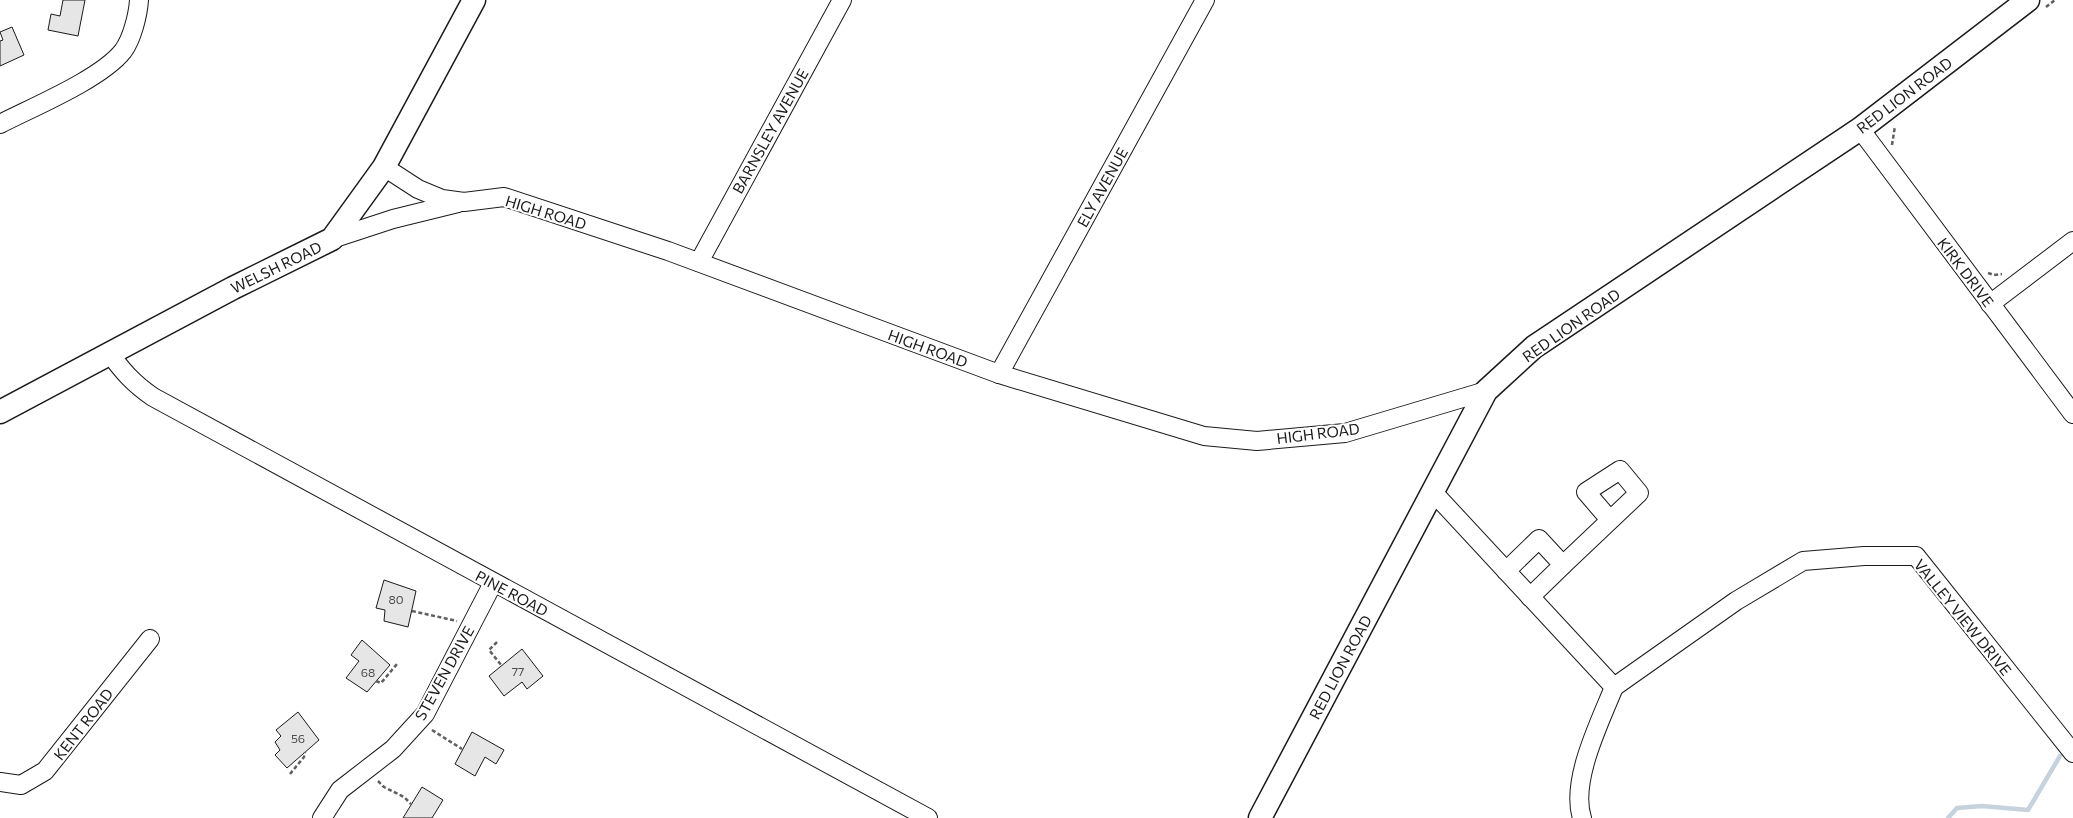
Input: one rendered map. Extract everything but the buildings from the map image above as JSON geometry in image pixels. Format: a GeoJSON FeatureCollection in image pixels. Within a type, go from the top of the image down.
{"type":"FeatureCollection","features":[{"type":"Feature","properties":{"kind":"main road","name":"WELSH ROAD"},"geometry":{"type":"LineString","coordinates":[[0,412],[109,352],[332,239],[384,167],[474,0]]}},
{"type":"Feature","properties":{"kind":"main road","name":"RED LION ROAD"},"geometry":{"type":"LineString","coordinates":[[1260,818],[1486,391],[1534,347],[1860,129],[2034,6]]}},
{"type":"Feature","properties":{"kind":"street","name":"BARNSLEY AVENUE"},"geometry":{"type":"LineString","coordinates":[[699,262],[842,0]]}},
{"type":"Feature","properties":{"kind":"street","name":"ELY AVENUE"},"geometry":{"type":"LineString","coordinates":[[999,374],[1204,0]]}},
{"type":"Feature","properties":{"kind":"street"},"geometry":{"type":"LineString","coordinates":[[0,124],[94,76],[123,51],[138,8]]}},
{"type":"Feature","properties":{"kind":"street","name":"KIRK DRIVE"},"geometry":{"type":"LineString","coordinates":[[1860,129],[2073,414]]}},
{"type":"Feature","properties":{"kind":"street","name":"HIGH ROAD"},"geometry":{"type":"LineString","coordinates":[[384,167],[418,189],[442,199],[464,202],[504,197],[699,262],[999,374],[1204,436],[1257,441],[1345,433],[1486,391]]}},
{"type":"Feature","properties":{"kind":"street"},"geometry":{"type":"LineString","coordinates":[[332,239],[393,219],[464,202]]}},
{"type":"Feature","properties":{"kind":"street"},"geometry":{"type":"LineString","coordinates":[[1990,304],[2073,241]]}},
{"type":"Feature","properties":{"kind":"street","name":"PINE ROAD"},"geometry":{"type":"LineString","coordinates":[[109,352],[130,379],[153,397],[928,818]]}},
{"type":"Feature","properties":{"kind":"street"},"geometry":{"type":"LineString","coordinates":[[1433,492],[1614,687],[1587,750],[1578,805],[1582,818]]}},
{"type":"Feature","properties":{"kind":"street"},"geometry":{"type":"LineString","coordinates":[[1530,597],[1610,520]]}},
{"type":"Feature","properties":{"kind":"street"},"geometry":{"type":"LineString","coordinates":[[1506,571],[1540,539],[1563,565]]}},
{"type":"Feature","properties":{"kind":"street","name":"VALLEY VIEW DRIVE"},"geometry":{"type":"LineString","coordinates":[[1614,687],[1736,601],[1803,560],[1864,556],[1916,556],[2073,754]]}},
{"type":"Feature","properties":{"kind":"street","name":"STEVEN DRIVE"},"geometry":{"type":"LineString","coordinates":[[322,818],[340,790],[393,749],[429,707],[493,583]]}},
{"type":"Feature","properties":{"kind":"street","name":"KENT ROAD"},"geometry":{"type":"LineString","coordinates":[[0,782],[20,785],[45,771],[150,639]]}},
{"type":"Feature","properties":{"kind":"path"},"geometry":{"type":"LineString","coordinates":[[2034,6],[2055,0]]}},
{"type":"Feature","properties":{"kind":"path"},"geometry":{"type":"LineString","coordinates":[[1891,148],[1895,126],[1899,121]]}},
{"type":"Feature","properties":{"kind":"path"},"geometry":{"type":"LineString","coordinates":[[1987,272],[1994,275],[2003,274]]}},
{"type":"Feature","properties":{"kind":"path"},"geometry":{"type":"LineString","coordinates":[[412,611],[471,625]]}},
{"type":"Feature","properties":{"kind":"path"},"geometry":{"type":"LineString","coordinates":[[497,642],[489,650],[502,666]]}},
{"type":"Feature","properties":{"kind":"path"},"geometry":{"type":"LineString","coordinates":[[376,681],[381,683],[385,680],[397,664]]}},
{"type":"Feature","properties":{"kind":"path"},"geometry":{"type":"LineString","coordinates":[[418,722],[462,749]]}},
{"type":"Feature","properties":{"kind":"path"},"geometry":{"type":"LineString","coordinates":[[290,774],[304,757],[305,752]]}},
{"type":"Feature","properties":{"kind":"path"},"geometry":{"type":"LineString","coordinates":[[367,769],[384,787],[404,796],[411,804]]}},
{"type":"Feature","properties":{"kind":"waterway"},"geometry":{"type":"LineString","coordinates":[[1948,818],[1957,808],[1982,806],[2028,810],[2060,756]]}}]}
